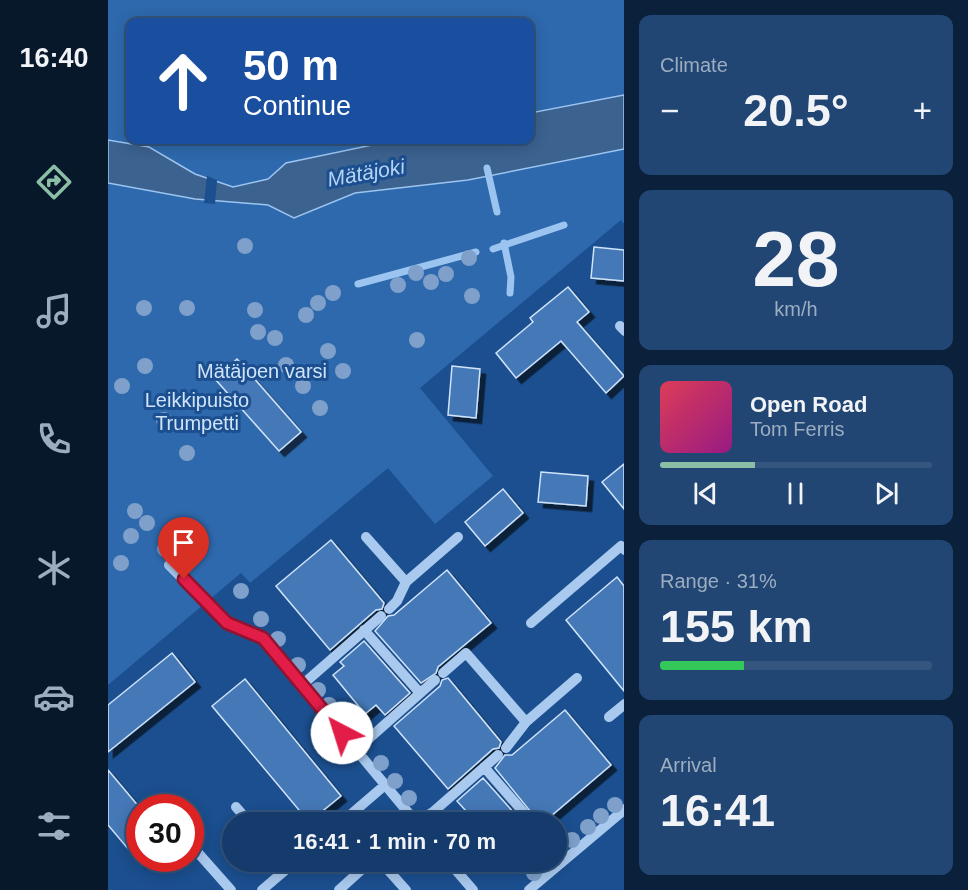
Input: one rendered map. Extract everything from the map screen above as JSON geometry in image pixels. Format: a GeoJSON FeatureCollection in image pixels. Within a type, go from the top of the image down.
{"type":"FeatureCollection","features":[{"type":"Feature","properties":{"kind":"street"},"geometry":{"type":"LineString","coordinates":[[366,537],[406,582]]}},
{"type":"Feature","properties":{"kind":"street"},"geometry":{"type":"LineString","coordinates":[[302,685],[397,602],[406,582],[458,537]]}},
{"type":"Feature","properties":{"kind":"street"},"geometry":{"type":"LineString","coordinates":[[531,623],[621,546],[624,550]]}},
{"type":"Feature","properties":{"kind":"street"},"geometry":{"type":"LineString","coordinates":[[169,565],[227,623],[263,638],[408,812]]}},
{"type":"Feature","properties":{"kind":"street"},"geometry":{"type":"LineString","coordinates":[[364,630],[420,693]]}},
{"type":"Feature","properties":{"kind":"street"},"geometry":{"type":"LineString","coordinates":[[356,750],[466,653],[526,722]]}},
{"type":"Feature","properties":{"kind":"street"},"geometry":{"type":"LineString","coordinates":[[433,812],[502,751],[526,722],[577,678]]}},
{"type":"Feature","properties":{"kind":"street"},"geometry":{"type":"LineString","coordinates":[[609,717],[624,704]]}},
{"type":"Feature","properties":{"kind":"street"},"geometry":{"type":"LineString","coordinates":[[484,767],[523,812]]}},
{"type":"Feature","properties":{"kind":"street"},"geometry":{"type":"LineString","coordinates":[[354,812],[385,785]]}},
{"type":"Feature","properties":{"kind":"street"},"geometry":{"type":"LineString","coordinates":[[236,807],[240,812]]}},
{"type":"Feature","properties":{"kind":"street"},"geometry":{"type":"LineString","coordinates":[[567,857],[624,809]]}},
{"type":"Feature","properties":{"kind":"street"},"geometry":{"type":"LineString","coordinates":[[204,860],[231,890]]}},
{"type":"Feature","properties":{"kind":"street"},"geometry":{"type":"LineString","coordinates":[[262,890],[280,872]]}},
{"type":"Feature","properties":{"kind":"street"},"geometry":{"type":"LineString","coordinates":[[339,890],[359,872]]}},
{"type":"Feature","properties":{"kind":"street"},"geometry":{"type":"LineString","coordinates":[[390,872],[406,890]]}},
{"type":"Feature","properties":{"kind":"street"},"geometry":{"type":"LineString","coordinates":[[457,872],[473,890]]}},
{"type":"Feature","properties":{"kind":"street"},"geometry":{"type":"LineString","coordinates":[[529,890],[550,872]]}},
{"type":"Feature","properties":{"kind":"green space","name":"Mätäjoen varsi"},"geometry":{"type":"Polygon","coordinates":[[[108,0],[624,0],[624,224],[621,220],[420,388],[493,476],[435,524],[388,468],[250,583],[241,573],[108,685],[108,0]]]}},
{"type":"Feature","properties":{"kind":"water","name":"Mätäjoki"},"geometry":{"type":"Polygon","coordinates":[[[624,95],[624,149],[468,180],[355,193],[294,218],[268,205],[195,199],[108,183],[108,140],[149,147],[195,174],[233,187],[268,179],[286,163],[377,144],[534,144],[534,112],[624,95]]]}},
{"type":"Feature","properties":{"kind":"pier"},"geometry":{"type":"Polygon","coordinates":[[[207,176],[217,180],[215,204],[204,203],[207,176]]]}},
{"type":"Feature","properties":{"kind":"building"},"geometry":{"type":"Polygon","coordinates":[[[594,247],[624,250],[624,281],[591,278],[594,247]]]}},
{"type":"Feature","properties":{"kind":"building"},"geometry":{"type":"Polygon","coordinates":[[[568,287],[589,312],[577,322],[624,376],[606,393],[561,341],[516,378],[496,353],[533,322],[530,318],[568,287]]]}},
{"type":"Feature","properties":{"kind":"building"},"geometry":{"type":"Polygon","coordinates":[[[237,359],[301,432],[279,451],[215,379],[237,359]]]}},
{"type":"Feature","properties":{"kind":"building"},"geometry":{"type":"Polygon","coordinates":[[[452,366],[480,369],[476,418],[448,415],[452,366]]]}},
{"type":"Feature","properties":{"kind":"building"},"geometry":{"type":"Polygon","coordinates":[[[624,464],[624,509],[602,482],[624,464]]]}},
{"type":"Feature","properties":{"kind":"building"},"geometry":{"type":"Polygon","coordinates":[[[541,472],[588,476],[586,506],[538,502],[541,472]]]}},
{"type":"Feature","properties":{"kind":"building"},"geometry":{"type":"Polygon","coordinates":[[[503,489],[523,513],[485,546],[465,522],[503,489]]]}},
{"type":"Feature","properties":{"kind":"building"},"geometry":{"type":"Polygon","coordinates":[[[331,540],[384,603],[382,609],[376,610],[330,650],[276,586],[331,540]]]}},
{"type":"Feature","properties":{"kind":"building"},"geometry":{"type":"Polygon","coordinates":[[[447,570],[491,623],[438,667],[436,673],[421,683],[375,631],[388,616],[394,615],[447,570]]]}},
{"type":"Feature","properties":{"kind":"building"},"geometry":{"type":"Polygon","coordinates":[[[617,577],[624,586],[624,691],[566,620],[617,577]]]}},
{"type":"Feature","properties":{"kind":"building"},"geometry":{"type":"Polygon","coordinates":[[[364,641],[410,693],[385,715],[376,705],[365,714],[333,675],[344,666],[340,662],[364,641]]]}},
{"type":"Feature","properties":{"kind":"building"},"geometry":{"type":"Polygon","coordinates":[[[172,653],[195,682],[108,752],[108,705],[172,653]]]}},
{"type":"Feature","properties":{"kind":"building"},"geometry":{"type":"Polygon","coordinates":[[[448,678],[501,742],[499,748],[493,749],[448,789],[394,726],[440,686],[442,680],[448,678]]]}},
{"type":"Feature","properties":{"kind":"building"},"geometry":{"type":"Polygon","coordinates":[[[245,679],[341,796],[321,812],[301,812],[212,706],[245,679]]]}},
{"type":"Feature","properties":{"kind":"building"},"geometry":{"type":"Polygon","coordinates":[[[565,710],[611,765],[556,812],[531,812],[495,768],[505,755],[512,755],[565,710]]]}},
{"type":"Feature","properties":{"kind":"building"},"geometry":{"type":"Polygon","coordinates":[[[108,770],[128,794],[126,794],[126,846],[108,825],[108,770]]]}},
{"type":"Feature","properties":{"kind":"building"},"geometry":{"type":"Polygon","coordinates":[[[483,778],[513,812],[465,812],[457,801],[483,778]]]}},
{"type":"Feature","properties":{"kind":"waterway"},"geometry":{"type":"LineString","coordinates":[[487,168],[497,212]]}},
{"type":"Feature","properties":{"kind":"waterway"},"geometry":{"type":"LineString","coordinates":[[493,249],[564,225]]}},
{"type":"Feature","properties":{"kind":"waterway"},"geometry":{"type":"LineString","coordinates":[[504,243],[511,277],[510,293]]}},
{"type":"Feature","properties":{"kind":"waterway"},"geometry":{"type":"LineString","coordinates":[[358,284],[476,252]]}},
{"type":"Feature","properties":{"kind":"route"},"geometry":{"type":"LineString","coordinates":[[184,579],[227,623],[263,638],[342,733]]}},
{"type":"Feature","properties":{"kind":"park label","name":"Leikkipuisto Trumpetti"},"geometry":{"type":"Point","coordinates":[197,412]}}]}
